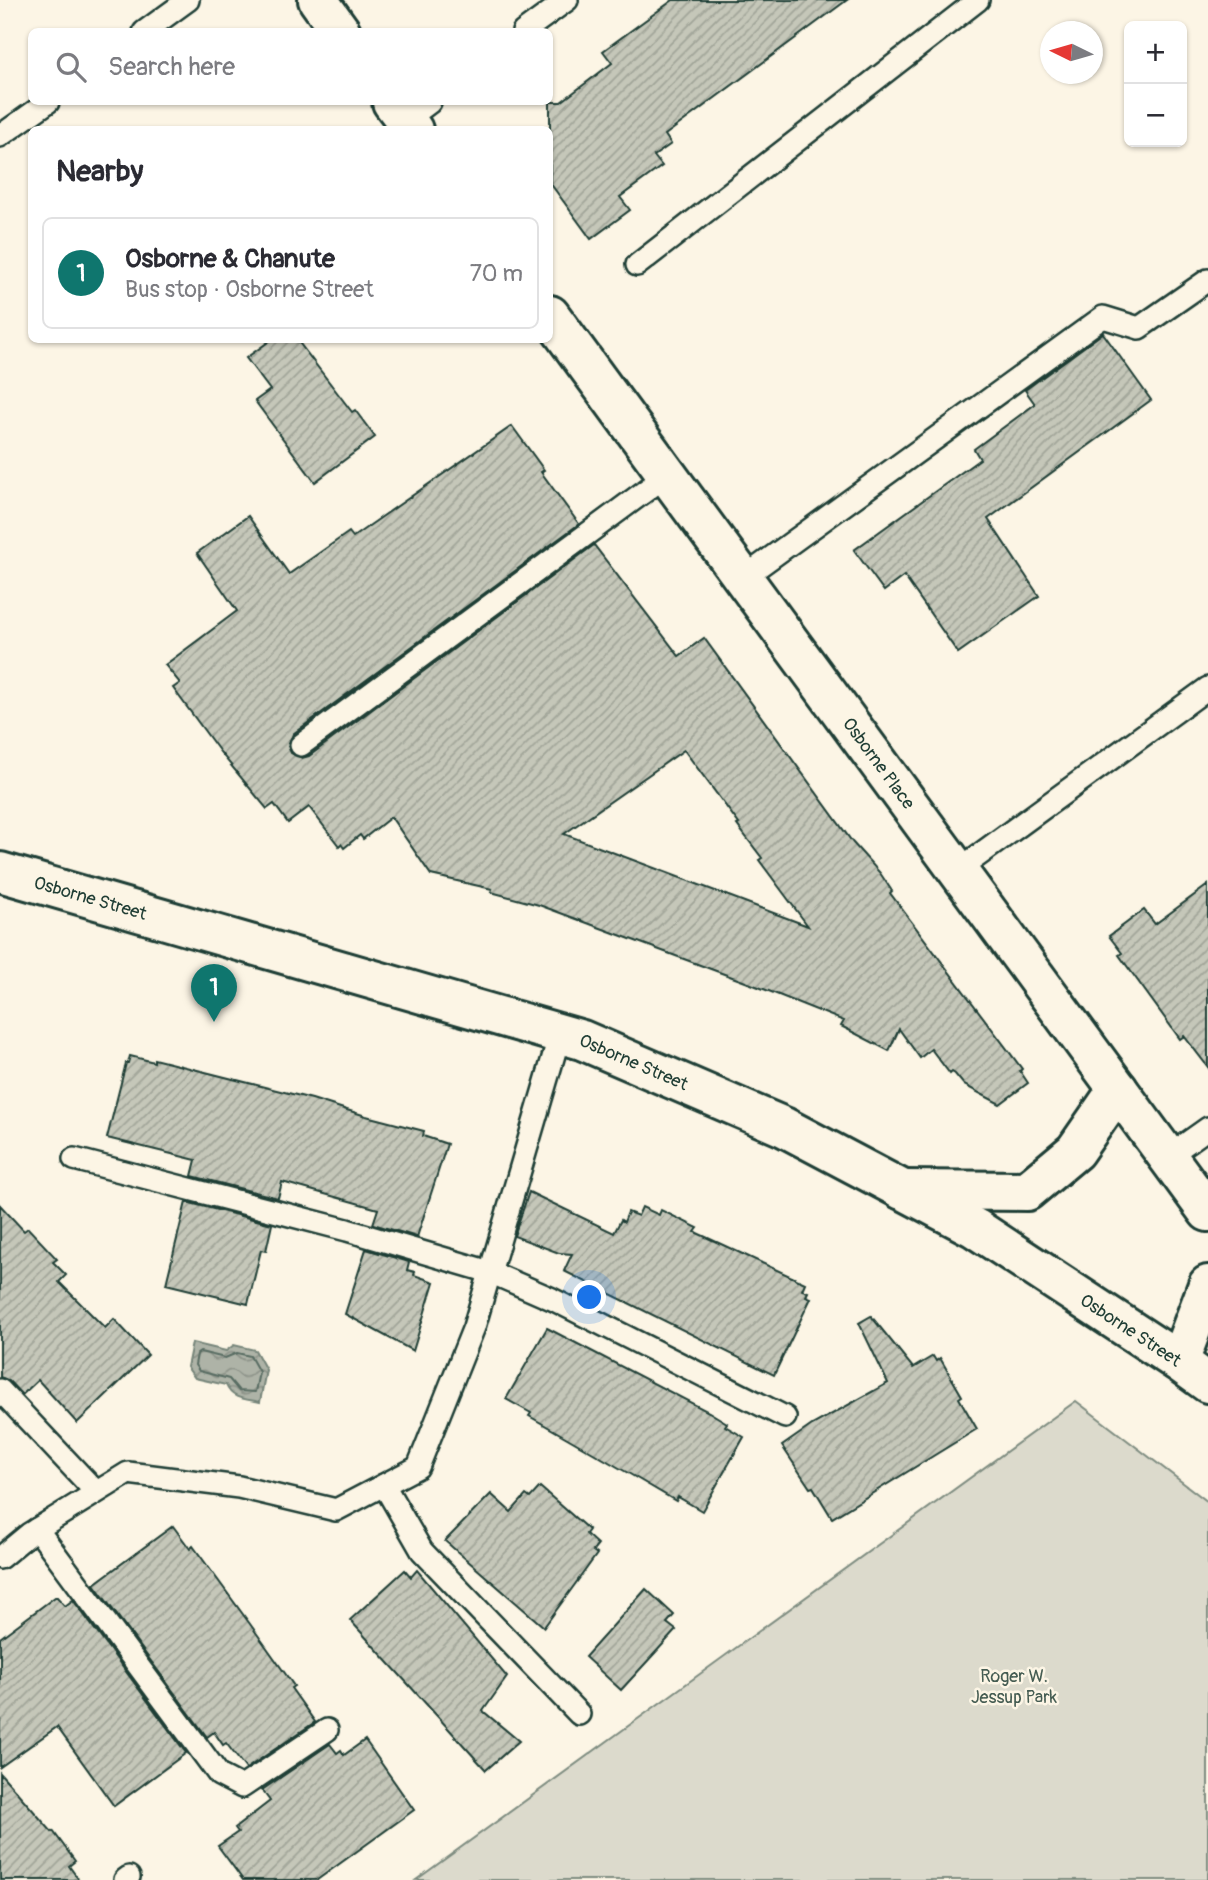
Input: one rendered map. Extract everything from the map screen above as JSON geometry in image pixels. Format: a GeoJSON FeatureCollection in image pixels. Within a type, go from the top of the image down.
{"type":"FeatureCollection","features":[{"type":"Feature","properties":{"kind":"street"},"geometry":{"type":"LineString","coordinates":[[318,0],[338,28]]}},
{"type":"Feature","properties":{"kind":"street","name":"Osborne Place"},"geometry":{"type":"LineString","coordinates":[[553,319],[1208,1212]]}},
{"type":"Feature","properties":{"kind":"street","name":"Osborne Street"},"geometry":{"type":"LineString","coordinates":[[0,872],[582,1040],[784,1127],[975,1228],[1194,1372]]}},
{"type":"Feature","properties":{"kind":"street"},"geometry":{"type":"LineString","coordinates":[[902,1190],[1027,1191],[1075,1152],[1118,1089]]}},
{"type":"Feature","properties":{"kind":"street"},"geometry":{"type":"LineString","coordinates":[[1194,1372],[1208,1285]]}},
{"type":"Feature","properties":{"kind":"lane"},"geometry":{"type":"LineString","coordinates":[[150,28],[188,0]]}},
{"type":"Feature","properties":{"kind":"lane"},"geometry":{"type":"LineString","coordinates":[[528,28],[567,0]]}},
{"type":"Feature","properties":{"kind":"lane"},"geometry":{"type":"LineString","coordinates":[[637,265],[978,0]]}},
{"type":"Feature","properties":{"kind":"lane"},"geometry":{"type":"LineString","coordinates":[[0,136],[44,105]]}},
{"type":"Feature","properties":{"kind":"lane"},"geometry":{"type":"LineString","coordinates":[[743,578],[1103,317],[1139,328],[1208,280]]}},
{"type":"Feature","properties":{"kind":"lane"},"geometry":{"type":"LineString","coordinates":[[301,745],[667,475]]}},
{"type":"Feature","properties":{"kind":"lane"},"geometry":{"type":"LineString","coordinates":[[957,871],[1208,688]]}},
{"type":"Feature","properties":{"kind":"lane"},"geometry":{"type":"LineString","coordinates":[[0,1558],[37,1529],[128,1473],[239,1487],[336,1510],[418,1467],[474,1327],[560,1034]]}},
{"type":"Feature","properties":{"kind":"lane"},"geometry":{"type":"LineString","coordinates":[[1167,1157],[1208,1128]]}},
{"type":"Feature","properties":{"kind":"lane"},"geometry":{"type":"LineString","coordinates":[[74,1159],[347,1230],[490,1272],[564,1305],[785,1417]]}},
{"type":"Feature","properties":{"kind":"lane"},"geometry":{"type":"LineString","coordinates":[[0,1390],[96,1492]]}},
{"type":"Feature","properties":{"kind":"lane"},"geometry":{"type":"LineString","coordinates":[[384,1485],[422,1551],[579,1714]]}},
{"type":"Feature","properties":{"kind":"lane"},"geometry":{"type":"LineString","coordinates":[[37,1529],[219,1774],[243,1787],[327,1730]]}},
{"type":"Feature","properties":{"kind":"green space","name":"Roger W. Jessup Park"},"geometry":{"type":"Polygon","coordinates":[[[1076,1401],[1208,1502],[1208,1880],[416,1880],[1076,1401]]]}},
{"type":"Feature","properties":{"kind":"water"},"geometry":{"type":"Polygon","coordinates":[[[192,1343],[226,1351],[234,1345],[255,1350],[266,1370],[260,1402],[232,1394],[226,1385],[195,1378],[187,1367],[192,1343]]]}},
{"type":"Feature","properties":{"kind":"building"},"geometry":{"type":"Polygon","coordinates":[[[673,0],[847,0],[665,135],[671,144],[654,156],[662,166],[620,197],[630,210],[591,239],[553,187],[553,126],[550,126],[550,105],[553,105],[553,102],[561,102],[612,63],[603,51],[673,0]]]}},
{"type":"Feature","properties":{"kind":"building"},"geometry":{"type":"Polygon","coordinates":[[[1103,333],[1151,400],[988,519],[1039,596],[958,653],[904,576],[884,591],[854,550],[980,459],[974,449],[1035,404],[1025,390],[1103,333]]]}},
{"type":"Feature","properties":{"kind":"building"},"geometry":{"type":"Polygon","coordinates":[[[267,343],[299,343],[352,412],[355,410],[375,437],[315,482],[255,401],[270,390],[246,358],[267,343]]]}},
{"type":"Feature","properties":{"kind":"building"},"geometry":{"type":"Polygon","coordinates":[[[512,426],[579,524],[293,734],[288,746],[291,753],[302,758],[309,756],[594,545],[679,656],[704,638],[853,843],[880,873],[892,891],[890,893],[1022,1069],[1020,1071],[1028,1083],[1000,1104],[964,1085],[952,1072],[950,1074],[931,1049],[920,1058],[899,1029],[889,1051],[841,1026],[844,1021],[751,984],[539,905],[491,892],[492,889],[431,875],[391,817],[363,839],[360,835],[344,848],[341,844],[339,846],[309,807],[288,823],[274,804],[267,809],[220,752],[173,688],[180,683],[165,665],[237,611],[197,553],[248,516],[289,574],[349,532],[353,537],[512,426]],[[684,750],[564,834],[808,926],[759,860],[762,858],[737,825],[739,824],[684,750]]]}},
{"type":"Feature","properties":{"kind":"building"},"geometry":{"type":"Polygon","coordinates":[[[1208,885],[1208,1067],[1184,1036],[1180,1039],[1119,955],[1122,953],[1109,936],[1144,910],[1155,924],[1208,885]]]}},
{"type":"Feature","properties":{"kind":"building"},"geometry":{"type":"Polygon","coordinates":[[[130,1056],[154,1062],[154,1059],[312,1099],[424,1131],[423,1136],[447,1144],[417,1237],[373,1224],[378,1209],[282,1182],[278,1198],[192,1176],[196,1160],[107,1138],[130,1056]]]}},
{"type":"Feature","properties":{"kind":"building"},"geometry":{"type":"Polygon","coordinates":[[[529,1192],[614,1233],[621,1220],[624,1222],[628,1212],[638,1216],[642,1207],[659,1215],[661,1210],[698,1228],[695,1232],[805,1283],[802,1290],[808,1292],[806,1296],[811,1298],[774,1375],[564,1271],[572,1254],[559,1253],[514,1236],[529,1192]]]}},
{"type":"Feature","properties":{"kind":"building"},"geometry":{"type":"Polygon","coordinates":[[[186,1202],[272,1224],[266,1251],[261,1250],[248,1304],[166,1284],[186,1202]]]}},
{"type":"Feature","properties":{"kind":"building"},"geometry":{"type":"Polygon","coordinates":[[[0,1205],[24,1231],[28,1228],[57,1259],[53,1262],[66,1275],[59,1282],[105,1328],[114,1319],[148,1355],[77,1423],[38,1380],[22,1395],[9,1381],[0,1377],[0,1205]]]}},
{"type":"Feature","properties":{"kind":"building"},"geometry":{"type":"Polygon","coordinates":[[[366,1249],[409,1262],[407,1270],[434,1282],[413,1351],[345,1314],[366,1249]]]}},
{"type":"Feature","properties":{"kind":"building"},"geometry":{"type":"Polygon","coordinates":[[[871,1316],[913,1368],[933,1356],[936,1361],[940,1358],[977,1429],[832,1518],[782,1446],[812,1425],[888,1383],[859,1323],[871,1316]]]}},
{"type":"Feature","properties":{"kind":"building"},"geometry":{"type":"Polygon","coordinates":[[[547,1328],[709,1412],[744,1437],[702,1511],[678,1497],[676,1501],[529,1416],[531,1413],[506,1399],[547,1328]]]}},
{"type":"Feature","properties":{"kind":"building"},"geometry":{"type":"Polygon","coordinates":[[[540,1487],[589,1530],[586,1534],[598,1545],[593,1551],[597,1554],[544,1627],[445,1541],[491,1494],[511,1512],[526,1495],[530,1498],[540,1487]]]}},
{"type":"Feature","properties":{"kind":"building"},"geometry":{"type":"Polygon","coordinates":[[[173,1526],[190,1549],[193,1546],[250,1624],[294,1686],[291,1688],[315,1722],[246,1769],[214,1732],[207,1737],[94,1584],[173,1526]]]}},
{"type":"Feature","properties":{"kind":"building"},"geometry":{"type":"Polygon","coordinates":[[[405,1570],[411,1577],[417,1570],[507,1677],[483,1711],[519,1741],[486,1770],[350,1620],[405,1570]]]}},
{"type":"Feature","properties":{"kind":"building"},"geometry":{"type":"Polygon","coordinates":[[[646,1589],[674,1615],[667,1623],[676,1630],[621,1690],[585,1657],[646,1589]]]}},
{"type":"Feature","properties":{"kind":"building"},"geometry":{"type":"Polygon","coordinates":[[[55,1597],[65,1606],[73,1600],[186,1753],[114,1806],[57,1727],[0,1767],[0,1638],[55,1597]]]}},
{"type":"Feature","properties":{"kind":"building"},"geometry":{"type":"Polygon","coordinates":[[[365,1740],[414,1810],[317,1880],[243,1880],[218,1846],[238,1832],[235,1828],[270,1801],[262,1790],[330,1744],[337,1753],[341,1750],[344,1755],[365,1740]]]}},
{"type":"Feature","properties":{"kind":"building"},"geometry":{"type":"Polygon","coordinates":[[[0,1773],[53,1831],[75,1861],[69,1866],[79,1880],[0,1880],[0,1773]]]}},
{"type":"Feature","properties":{"kind":"place","name":"Osborne & Chanute"},"geometry":{"type":"Point","coordinates":[214,1022]}}]}
